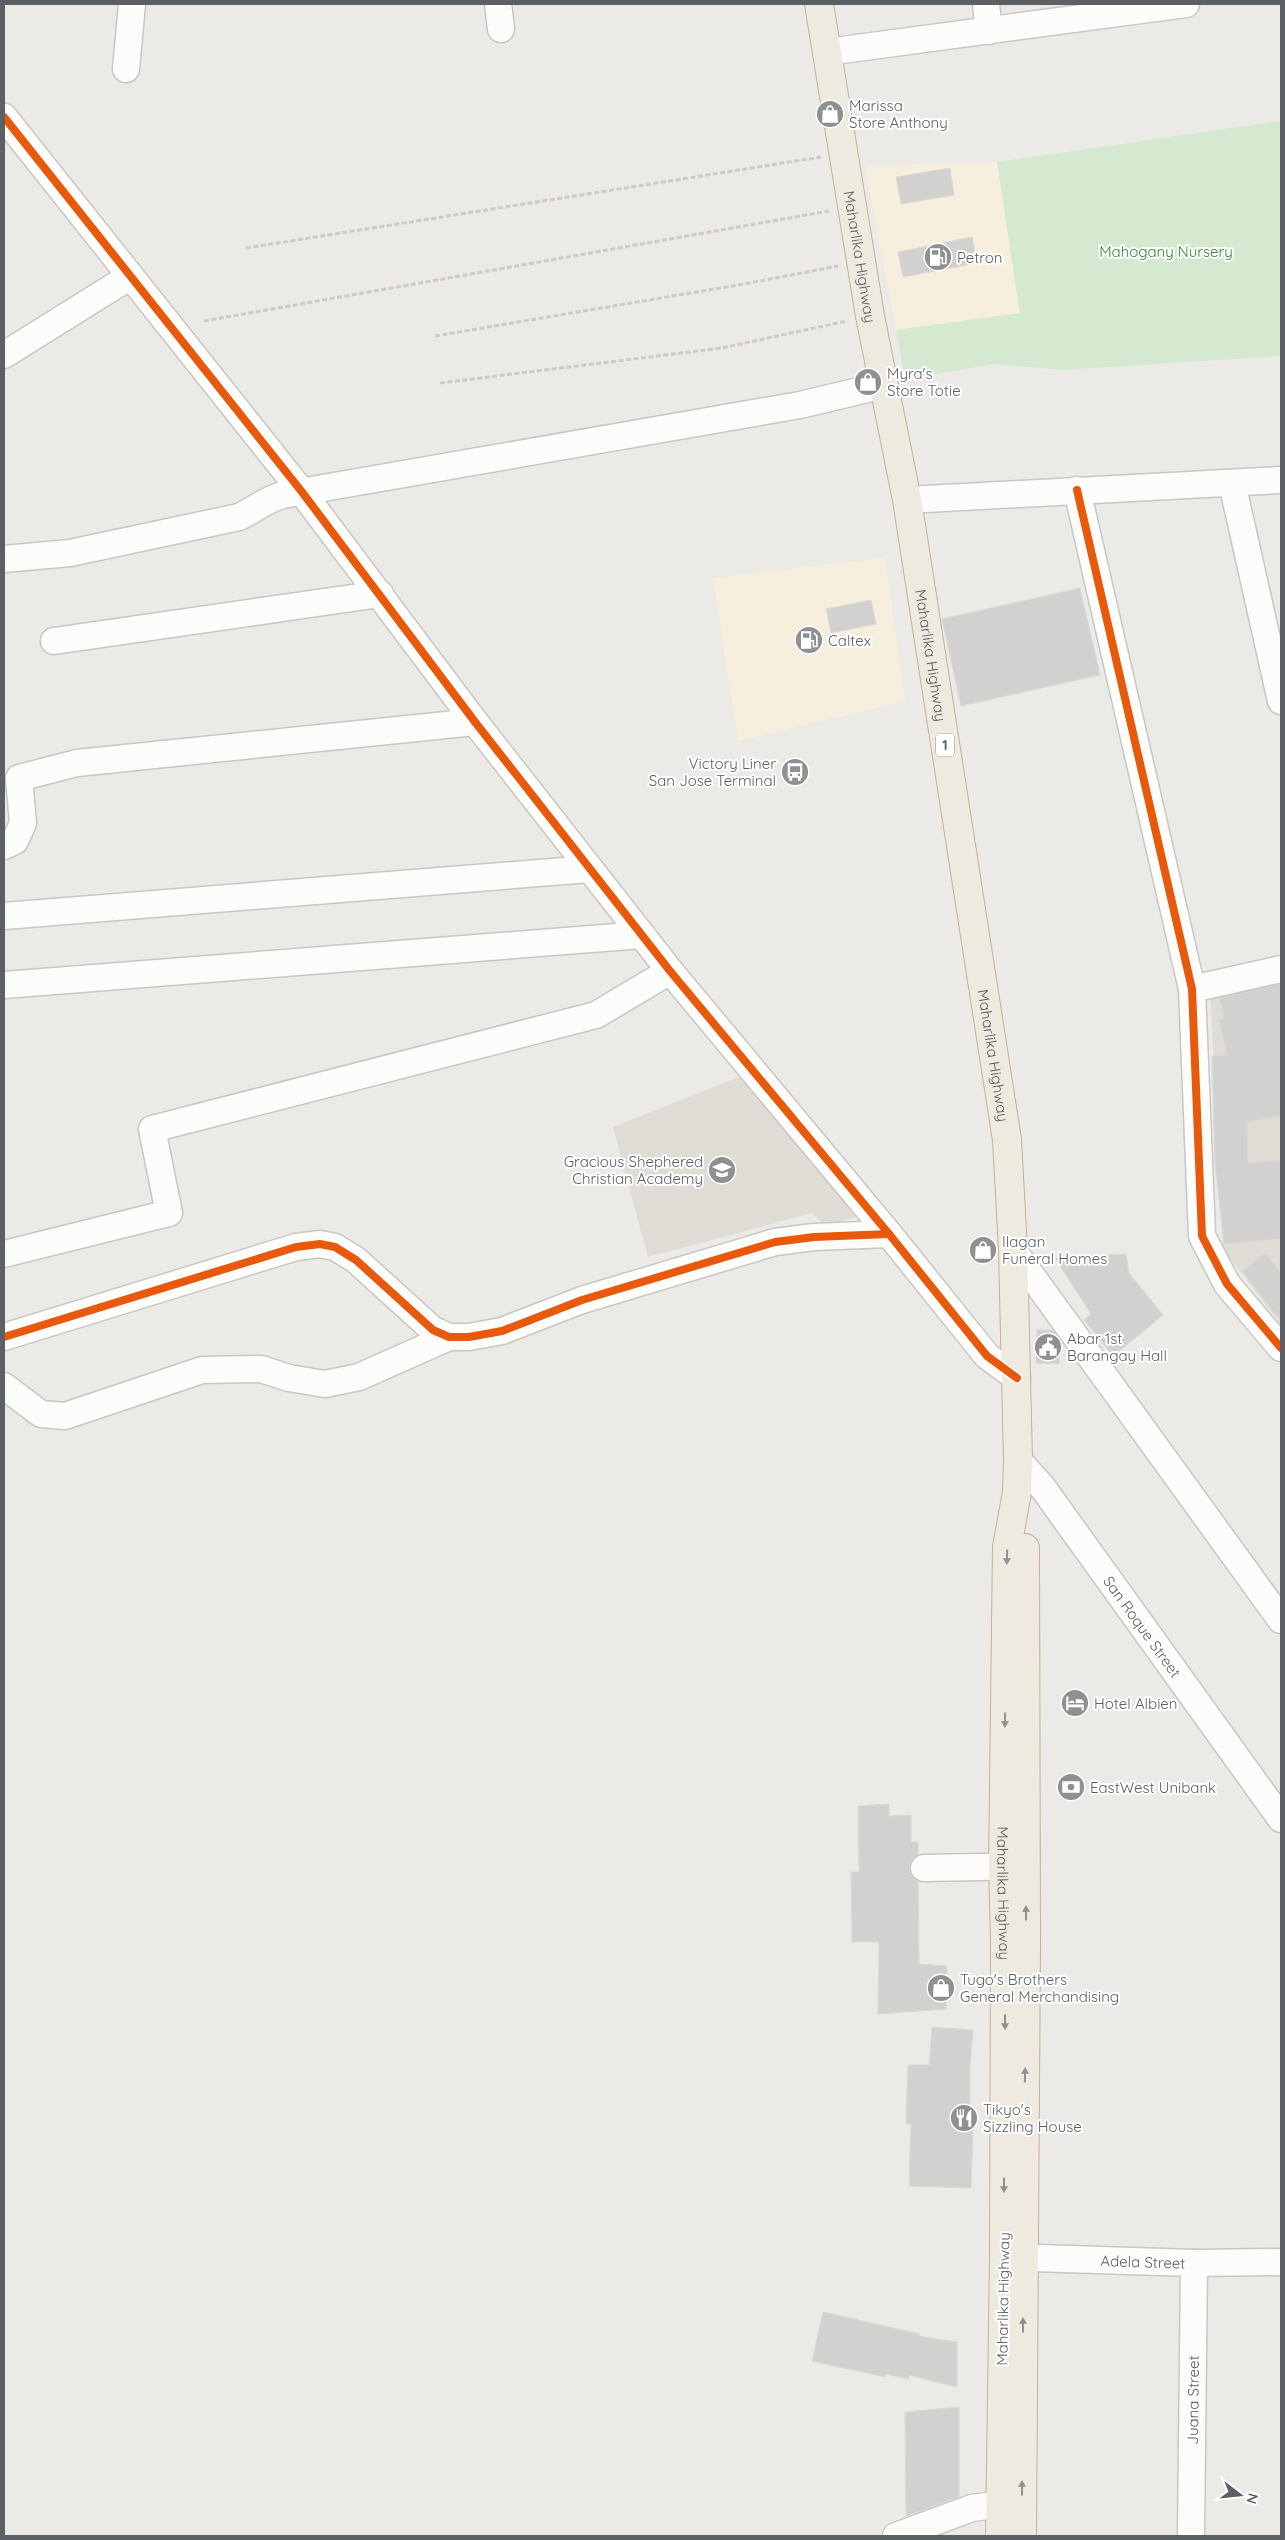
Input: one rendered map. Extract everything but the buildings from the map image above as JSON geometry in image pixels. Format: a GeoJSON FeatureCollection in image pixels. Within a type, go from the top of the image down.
{"type":"FeatureCollection","features":[{"type":"Feature","properties":{"kind":"highway","name":"Maharlika Highway"},"geometry":{"type":"LineString","coordinates":[[819,4],[870,316],[907,500],[1007,1140],[1017,1378],[1017,1492],[1026,1552],[1014,1866],[1016,1941],[1012,2396],[1022,2536]]}},
{"type":"Feature","properties":{"kind":"highway","name":"Maharlika Highway"},"geometry":{"type":"LineString","coordinates":[[1000,2536],[1001,2504],[1012,2396]]}},
{"type":"Feature","properties":{"kind":"street"},"geometry":{"type":"LineString","coordinates":[[126,69],[132,4]]}},
{"type":"Feature","properties":{"kind":"street"},"geometry":{"type":"LineString","coordinates":[[498,4],[501,29]]}},
{"type":"Feature","properties":{"kind":"street"},"geometry":{"type":"LineString","coordinates":[[986,4],[989,31]]}},
{"type":"Feature","properties":{"kind":"street"},"geometry":{"type":"LineString","coordinates":[[827,52],[1186,4]]}},
{"type":"Feature","properties":{"kind":"street"},"geometry":{"type":"LineString","coordinates":[[4,117],[129,277],[302,492],[475,722],[670,971],[889,1234],[987,1356],[1017,1378]]}},
{"type":"Feature","properties":{"kind":"street"},"geometry":{"type":"LineString","coordinates":[[4,355],[129,277]]}},
{"type":"Feature","properties":{"kind":"street"},"geometry":{"type":"LineString","coordinates":[[4,559],[70,553],[238,517],[253,511],[268,498],[800,405],[884,385]]}},
{"type":"Feature","properties":{"kind":"street"},"geometry":{"type":"LineString","coordinates":[[907,500],[1281,480]]}},
{"type":"Feature","properties":{"kind":"street"},"geometry":{"type":"LineString","coordinates":[[1232,483],[1281,701]]}},
{"type":"Feature","properties":{"kind":"street"},"geometry":{"type":"LineString","coordinates":[[1076,490],[1192,989],[1202,1236],[1227,1284],[1281,1348]]}},
{"type":"Feature","properties":{"kind":"street"},"geometry":{"type":"LineString","coordinates":[[54,641],[380,594]]}},
{"type":"Feature","properties":{"kind":"street"},"geometry":{"type":"LineString","coordinates":[[4,846],[15,841],[23,823],[20,778],[34,773],[76,762],[475,722]]}},
{"type":"Feature","properties":{"kind":"street"},"geometry":{"type":"LineString","coordinates":[[4,916],[589,870]]}},
{"type":"Feature","properties":{"kind":"street"},"geometry":{"type":"LineString","coordinates":[[4,986],[642,935]]}},
{"type":"Feature","properties":{"kind":"street"},"geometry":{"type":"LineString","coordinates":[[1192,989],[1281,969]]}},
{"type":"Feature","properties":{"kind":"street"},"geometry":{"type":"LineString","coordinates":[[4,1254],[169,1213],[152,1129],[596,1015],[670,971]]}},
{"type":"Feature","properties":{"kind":"street"},"geometry":{"type":"LineString","coordinates":[[4,1386],[40,1414],[65,1416],[202,1370],[261,1369],[289,1378],[324,1384],[359,1377],[449,1338],[469,1338],[502,1331],[582,1300],[775,1242],[814,1237],[889,1234]]}},
{"type":"Feature","properties":{"kind":"street"},"geometry":{"type":"LineString","coordinates":[[4,1337],[296,1247],[320,1244],[335,1247],[356,1260],[433,1330],[449,1338]]}},
{"type":"Feature","properties":{"kind":"street"},"geometry":{"type":"LineString","coordinates":[[1013,1250],[1281,1620]]}},
{"type":"Feature","properties":{"kind":"street","name":"San Roque Street"},"geometry":{"type":"LineString","coordinates":[[1018,1460],[1043,1488],[1281,1819]]}},
{"type":"Feature","properties":{"kind":"street"},"geometry":{"type":"LineString","coordinates":[[924,1868],[1014,1866]]}},
{"type":"Feature","properties":{"kind":"street","name":"Adela Street"},"geometry":{"type":"LineString","coordinates":[[1014,2258],[1194,2263],[1281,2262]]}},
{"type":"Feature","properties":{"kind":"street","name":"Juana Street"},"geometry":{"type":"LineString","coordinates":[[1191,2536],[1194,2263]]}},
{"type":"Feature","properties":{"kind":"street"},"geometry":{"type":"LineString","coordinates":[[896,2536],[972,2508],[1001,2504]]}},
{"type":"Feature","properties":{"kind":"path"},"geometry":{"type":"LineString","coordinates":[[246,248],[844,154]]}},
{"type":"Feature","properties":{"kind":"path"},"geometry":{"type":"LineString","coordinates":[[204,321],[852,207]]}},
{"type":"Feature","properties":{"kind":"path"},"geometry":{"type":"LineString","coordinates":[[435,336],[744,284],[861,261]]}},
{"type":"Feature","properties":{"kind":"path"},"geometry":{"type":"LineString","coordinates":[[440,383],[722,348],[870,316]]}},
{"type":"Feature","properties":{"kind":"shaded area"},"geometry":{"type":"Polygon","coordinates":[[[997,162],[1020,313],[896,330],[865,166],[997,162]]]}},
{"type":"Feature","properties":{"kind":"shaded area","name":"Caltex"},"geometry":{"type":"Polygon","coordinates":[[[885,558],[905,701],[738,741],[713,578],[885,558]]]}},
{"type":"Feature","properties":{"kind":"shaded area"},"geometry":{"type":"Polygon","coordinates":[[[1281,975],[1281,1325],[1223,1249],[1210,989],[1281,975]]]}},
{"type":"Feature","properties":{"kind":"shaded area","name":"Gracious Shephered Christian Academy"},"geometry":{"type":"Polygon","coordinates":[[[744,1075],[857,1217],[825,1226],[812,1213],[648,1257],[613,1127],[744,1075]]]}},
{"type":"Feature","properties":{"kind":"green space","name":"Mahogany Nursery"},"geometry":{"type":"Polygon","coordinates":[[[1281,121],[1281,356],[1063,370],[994,364],[905,379],[896,330],[1020,313],[997,162],[1281,121]]]}},
{"type":"Feature","properties":{"kind":"cycle path"},"geometry":{"type":"LineString","coordinates":[[4,117],[302,492],[475,722],[670,971],[889,1234],[987,1356],[1017,1378]]}},
{"type":"Feature","properties":{"kind":"cycle path"},"geometry":{"type":"LineString","coordinates":[[1077,490],[1192,989],[1202,1236],[1227,1284],[1281,1348]]}},
{"type":"Feature","properties":{"kind":"cycle path"},"geometry":{"type":"LineString","coordinates":[[4,1337],[296,1247],[320,1244],[335,1247],[356,1260],[433,1330],[449,1337],[469,1337],[502,1331],[582,1300],[775,1242],[814,1237],[889,1234]]}},
{"type":"Feature","properties":{"kind":"place","name":"Marissa Store Anthony"},"geometry":{"type":"Point","coordinates":[830,114]}},
{"type":"Feature","properties":{"kind":"place","name":"Petron"},"geometry":{"type":"Point","coordinates":[938,257]}},
{"type":"Feature","properties":{"kind":"place","name":"Myra's Store Totie"},"geometry":{"type":"Point","coordinates":[868,382]}},
{"type":"Feature","properties":{"kind":"place","name":"Caltex"},"geometry":{"type":"Point","coordinates":[809,640]}},
{"type":"Feature","properties":{"kind":"place","name":"Victory Liner San Jose Terminal"},"geometry":{"type":"Point","coordinates":[795,772]}},
{"type":"Feature","properties":{"kind":"place","name":"Gracious Shephered Christian Academy"},"geometry":{"type":"Point","coordinates":[722,1170]}},
{"type":"Feature","properties":{"kind":"place","name":"Ilagan Funeral Homes"},"geometry":{"type":"Point","coordinates":[983,1250]}},
{"type":"Feature","properties":{"kind":"place","name":"Abar 1st Barangay Hall"},"geometry":{"type":"Point","coordinates":[1048,1347]}},
{"type":"Feature","properties":{"kind":"place","name":"Hotel Albien"},"geometry":{"type":"Point","coordinates":[1075,1703]}},
{"type":"Feature","properties":{"kind":"place","name":"EastWest Unibank"},"geometry":{"type":"Point","coordinates":[1071,1787]}},
{"type":"Feature","properties":{"kind":"place","name":"Tugo's Brothers General Merchandising"},"geometry":{"type":"Point","coordinates":[941,1988]}},
{"type":"Feature","properties":{"kind":"place","name":"Tikyo's Sizzling House"},"geometry":{"type":"Point","coordinates":[964,2118]}}]}
